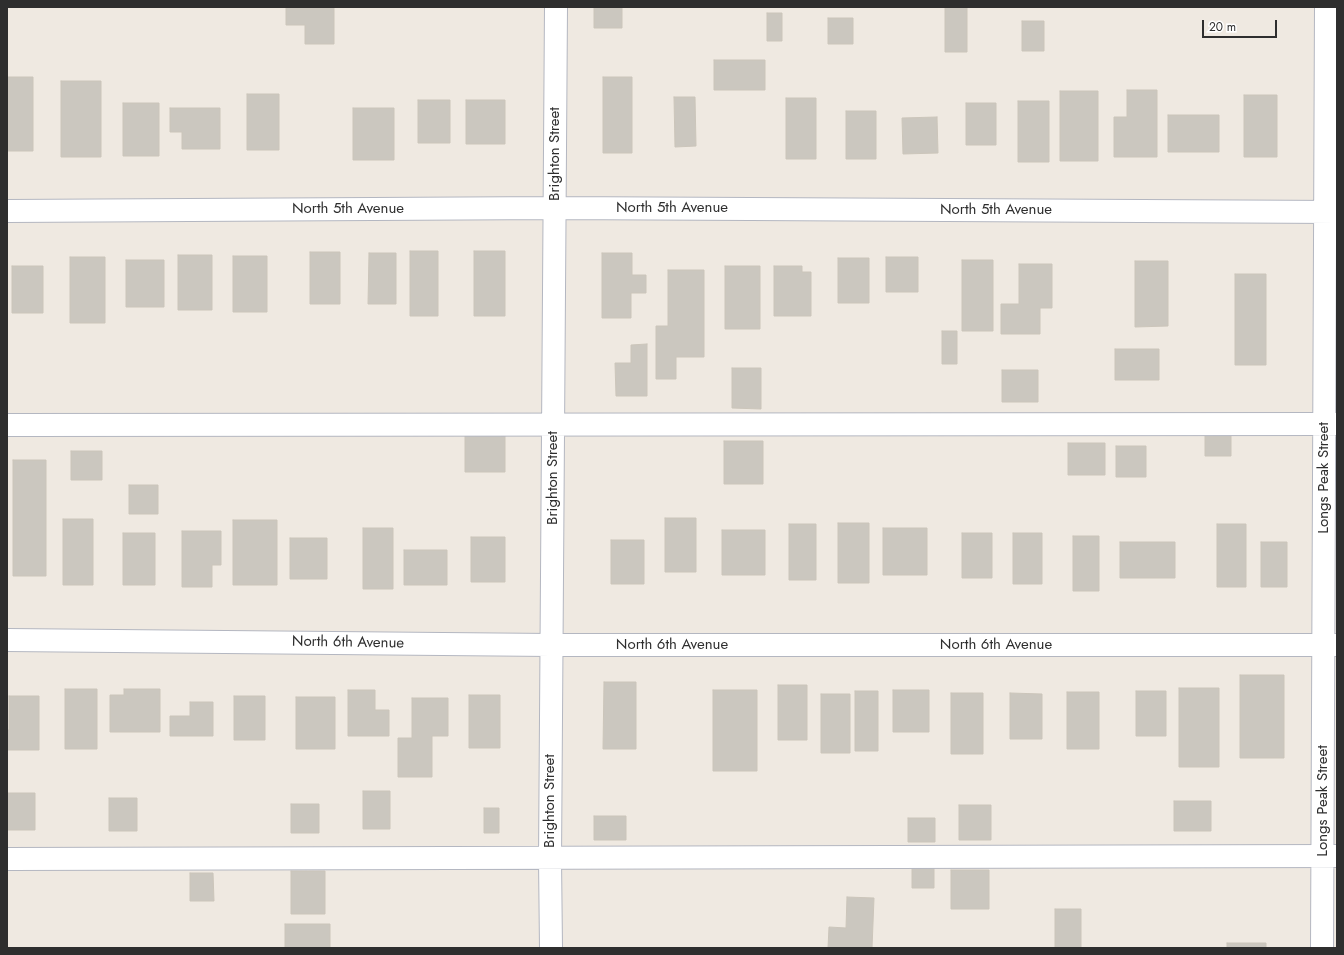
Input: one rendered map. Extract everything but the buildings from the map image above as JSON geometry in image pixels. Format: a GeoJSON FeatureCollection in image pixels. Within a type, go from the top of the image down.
{"type":"FeatureCollection","features":[{"type":"Feature","properties":{"kind":"street","name":"Brighton Street"},"geometry":{"type":"LineString","coordinates":[[551,948],[550,859],[556,7]]}},
{"type":"Feature","properties":{"kind":"street","name":"Longs Peak Street"},"geometry":{"type":"LineString","coordinates":[[1322,948],[1330,856],[1331,212],[1326,7]]}},
{"type":"Feature","properties":{"kind":"street","name":"North 5th Avenue"},"geometry":{"type":"LineString","coordinates":[[7,211],[555,208],[1331,212]]}},
{"type":"Feature","properties":{"kind":"street"},"geometry":{"type":"LineString","coordinates":[[7,425],[1331,424]]}},
{"type":"Feature","properties":{"kind":"street","name":"North 6th Avenue"},"geometry":{"type":"LineString","coordinates":[[7,640],[552,645],[1330,645]]}},
{"type":"Feature","properties":{"kind":"street"},"geometry":{"type":"LineString","coordinates":[[7,859],[550,859],[1330,856]]}}]}
